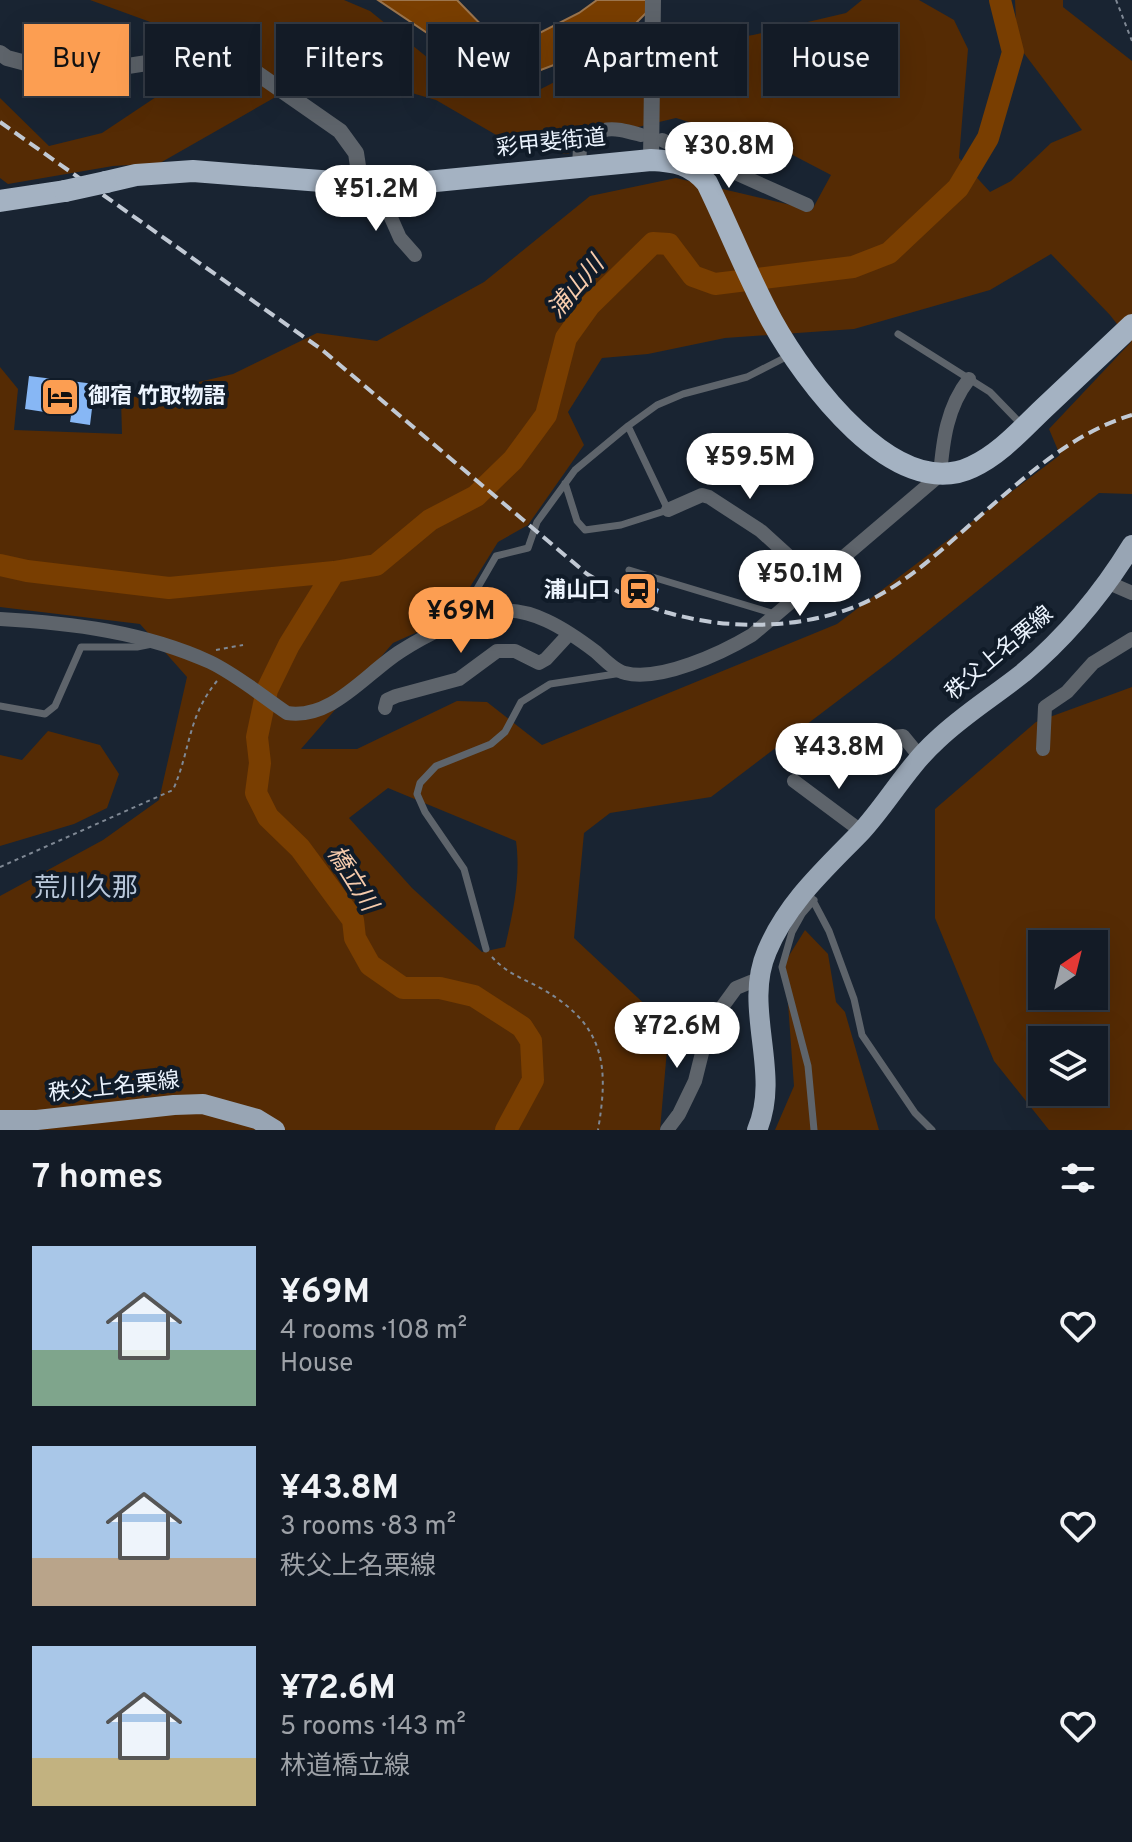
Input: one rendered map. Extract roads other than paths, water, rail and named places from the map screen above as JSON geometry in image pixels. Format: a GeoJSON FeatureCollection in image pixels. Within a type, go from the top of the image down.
{"type":"FeatureCollection","features":[{"type":"Feature","properties":{"kind":"highway","name":"彩甲斐街道"},"geometry":{"type":"LineString","coordinates":[[0,201],[136,175],[193,171],[369,186],[579,167],[657,150],[699,174],[707,183],[771,319],[792,354],[822,393],[887,455],[908,467],[940,475]]}},
{"type":"Feature","properties":{"kind":"highway"},"geometry":{"type":"LineString","coordinates":[[940,475],[973,467],[997,453],[1132,325]]}},
{"type":"Feature","properties":{"kind":"main road","name":"秩父上名栗線"},"geometry":{"type":"LineString","coordinates":[[757,1130],[765,1099],[767,1071],[758,979],[767,951],[933,743],[1061,640],[1109,583],[1132,545]]}},
{"type":"Feature","properties":{"kind":"main road","name":"秩父上名栗線"},"geometry":{"type":"LineString","coordinates":[[0,1120],[37,1120],[203,1104],[245,1115],[275,1130]]}},
{"type":"Feature","properties":{"kind":"street"},"geometry":{"type":"LineString","coordinates":[[653,0],[652,83],[657,150],[807,205]]}},
{"type":"Feature","properties":{"kind":"street"},"geometry":{"type":"LineString","coordinates":[[0,53],[7,58],[56,71],[115,68],[192,56],[219,58],[251,69],[340,131],[356,153],[369,186],[400,238],[415,255]]}},
{"type":"Feature","properties":{"kind":"street"},"geometry":{"type":"LineString","coordinates":[[579,167],[580,147],[596,131],[617,128],[641,135]]}},
{"type":"Feature","properties":{"kind":"street"},"geometry":{"type":"LineString","coordinates":[[0,619],[60,622],[141,637],[212,663],[287,713],[301,715],[326,707],[403,650],[459,620],[508,610],[531,614],[569,634],[623,673],[645,675],[693,663],[725,651],[752,635],[940,475],[944,433],[958,393],[969,379]]}},
{"type":"Feature","properties":{"kind":"street"},"geometry":{"type":"LineString","coordinates":[[668,510],[702,495],[709,497],[761,531],[794,561],[820,577]]}},
{"type":"Feature","properties":{"kind":"street"},"geometry":{"type":"LineString","coordinates":[[1109,583],[1132,593]]}},
{"type":"Feature","properties":{"kind":"street"},"geometry":{"type":"LineString","coordinates":[[385,708],[387,700],[396,696],[459,679],[497,651],[515,651],[539,663],[569,634]]}},
{"type":"Feature","properties":{"kind":"street"},"geometry":{"type":"LineString","coordinates":[[1043,749],[1045,707],[1067,692],[1093,663],[1132,639]]}},
{"type":"Feature","properties":{"kind":"street"},"geometry":{"type":"LineString","coordinates":[[833,743],[903,736],[921,758]]}},
{"type":"Feature","properties":{"kind":"street"},"geometry":{"type":"LineString","coordinates":[[794,781],[861,831]]}},
{"type":"Feature","properties":{"kind":"street"},"geometry":{"type":"LineString","coordinates":[[667,1130],[679,1114],[695,1081],[709,1025],[736,988],[758,979]]}},
{"type":"Feature","properties":{"kind":"lane"},"geometry":{"type":"LineString","coordinates":[[898,334],[1007,407],[1024,427]]}},
{"type":"Feature","properties":{"kind":"lane"},"geometry":{"type":"LineString","coordinates":[[459,620],[496,556],[528,548],[537,522],[575,470],[628,426],[657,405],[683,394],[747,377],[792,354]]}},
{"type":"Feature","properties":{"kind":"lane"},"geometry":{"type":"LineString","coordinates":[[565,483],[577,521],[585,530],[621,525],[668,510],[628,426]]}},
{"type":"Feature","properties":{"kind":"lane"},"geometry":{"type":"LineString","coordinates":[[629,570],[775,614]]}},
{"type":"Feature","properties":{"kind":"lane"},"geometry":{"type":"LineString","coordinates":[[0,706],[45,714],[55,706],[81,647],[137,647],[158,643]]}},
{"type":"Feature","properties":{"kind":"lane"},"geometry":{"type":"LineString","coordinates":[[486,949],[464,869],[425,812],[417,794],[420,783],[436,766],[491,744],[505,732],[521,702],[550,684],[623,673]]}},
{"type":"Feature","properties":{"kind":"lane"},"geometry":{"type":"LineString","coordinates":[[810,894],[792,932],[782,967],[808,1066],[814,1130]]}},
{"type":"Feature","properties":{"kind":"lane"},"geometry":{"type":"LineString","coordinates":[[810,894],[829,931],[854,999],[862,1035],[915,1113],[932,1130]]}},
{"type":"Feature","properties":{"kind":"waterway","name":"浦山川"},"geometry":{"type":"LineString","coordinates":[[0,565],[169,588],[376,565],[430,520],[476,496],[513,460],[546,415],[566,338],[589,306],[653,243],[669,244],[693,276],[715,284],[853,267],[889,253],[958,188],[988,138],[1013,52],[1000,0]]}},
{"type":"Feature","properties":{"kind":"waterway","name":"橋立川"},"geometry":{"type":"LineString","coordinates":[[334,572],[289,645],[267,690],[257,737],[260,763],[256,793],[268,817],[300,848],[353,920],[355,938],[370,965],[403,988],[440,988],[474,996],[522,1027],[531,1041],[533,1080],[506,1130]]}},
{"type":"Feature","properties":{"kind":"railway"},"geometry":{"type":"LineString","coordinates":[[0,122],[321,349],[587,574],[637,601],[669,613],[747,625],[801,621],[853,608],[890,589],[918,569],[1052,457],[1090,432],[1132,415]]}},
{"type":"Feature","properties":{"kind":"place","name":"御宿 竹取物語"},"geometry":{"type":"Point","coordinates":[60,397]}},
{"type":"Feature","properties":{"kind":"place","name":"浦山口"},"geometry":{"type":"Point","coordinates":[638,591]}},
{"type":"Feature","properties":{"kind":"district","name":"荒川久那"},"geometry":{"type":"Point","coordinates":[86,889]}}]}
